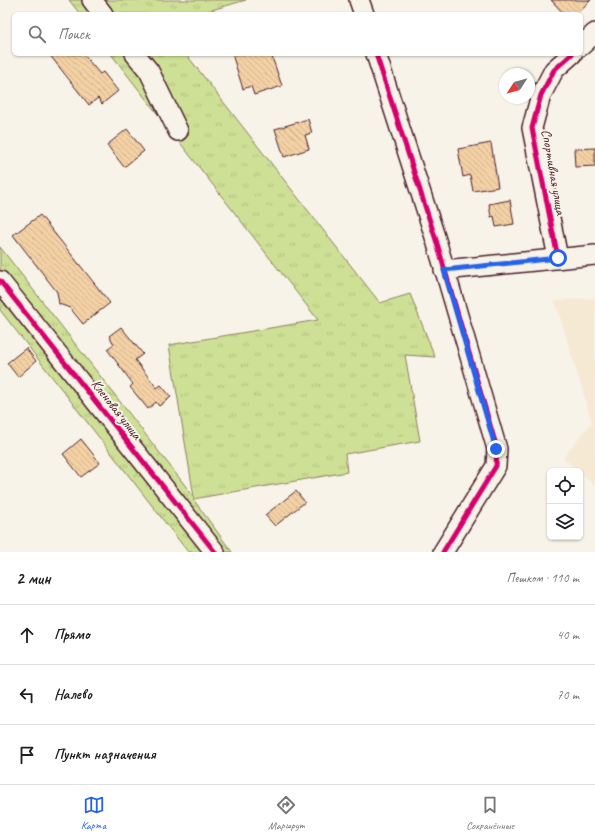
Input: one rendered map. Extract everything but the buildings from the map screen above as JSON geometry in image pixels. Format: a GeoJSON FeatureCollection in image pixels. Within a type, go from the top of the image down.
{"type":"FeatureCollection","features":[{"type":"Feature","properties":{"kind":"street"},"geometry":{"type":"LineString","coordinates":[[92,0],[101,12]]}},
{"type":"Feature","properties":{"kind":"street"},"geometry":{"type":"LineString","coordinates":[[359,0],[363,12]]}},
{"type":"Feature","properties":{"kind":"street"},"geometry":{"type":"LineString","coordinates":[[583,44],[595,33]]}},
{"type":"Feature","properties":{"kind":"street"},"geometry":{"type":"LineString","coordinates":[[137,56],[149,71],[178,131]]}},
{"type":"Feature","properties":{"kind":"street"},"geometry":{"type":"LineString","coordinates":[[377,56],[444,270],[496,449],[496,466],[443,552]]}},
{"type":"Feature","properties":{"kind":"street","name":"Спортивная улица"},"geometry":{"type":"LineString","coordinates":[[558,258],[532,128],[541,95],[554,70],[570,56]]}},
{"type":"Feature","properties":{"kind":"street"},"geometry":{"type":"LineString","coordinates":[[444,270],[595,254]]}},
{"type":"Feature","properties":{"kind":"street","name":"Кленовая улица"},"geometry":{"type":"LineString","coordinates":[[0,281],[215,552]]}},
{"type":"Feature","properties":{"kind":"shaded area"},"geometry":{"type":"Polygon","coordinates":[[[595,298],[595,486],[583,476],[583,468],[574,468],[563,458],[592,422],[555,301],[595,298]]]}},
{"type":"Feature","properties":{"kind":"green space"},"geometry":{"type":"Polygon","coordinates":[[[69,0],[246,0],[205,12],[78,12],[69,0]]]}},
{"type":"Feature","properties":{"kind":"green space"},"geometry":{"type":"Polygon","coordinates":[[[113,56],[188,56],[380,303],[410,294],[435,357],[405,355],[420,441],[345,454],[347,472],[193,499],[232,552],[188,552],[0,310],[0,247],[194,497],[169,345],[318,320],[113,56]]]}},
{"type":"Feature","properties":{"kind":"cycle path"},"geometry":{"type":"LineString","coordinates":[[377,56],[436,240],[497,449],[496,466],[443,552]]}},
{"type":"Feature","properties":{"kind":"cycle path"},"geometry":{"type":"LineString","coordinates":[[558,258],[532,128],[541,95],[554,70],[570,56]]}},
{"type":"Feature","properties":{"kind":"cycle path"},"geometry":{"type":"LineString","coordinates":[[0,281],[215,552]]}},
{"type":"Feature","properties":{"kind":"route"},"geometry":{"type":"LineString","coordinates":[[496,449],[444,270],[558,258]]}}]}
